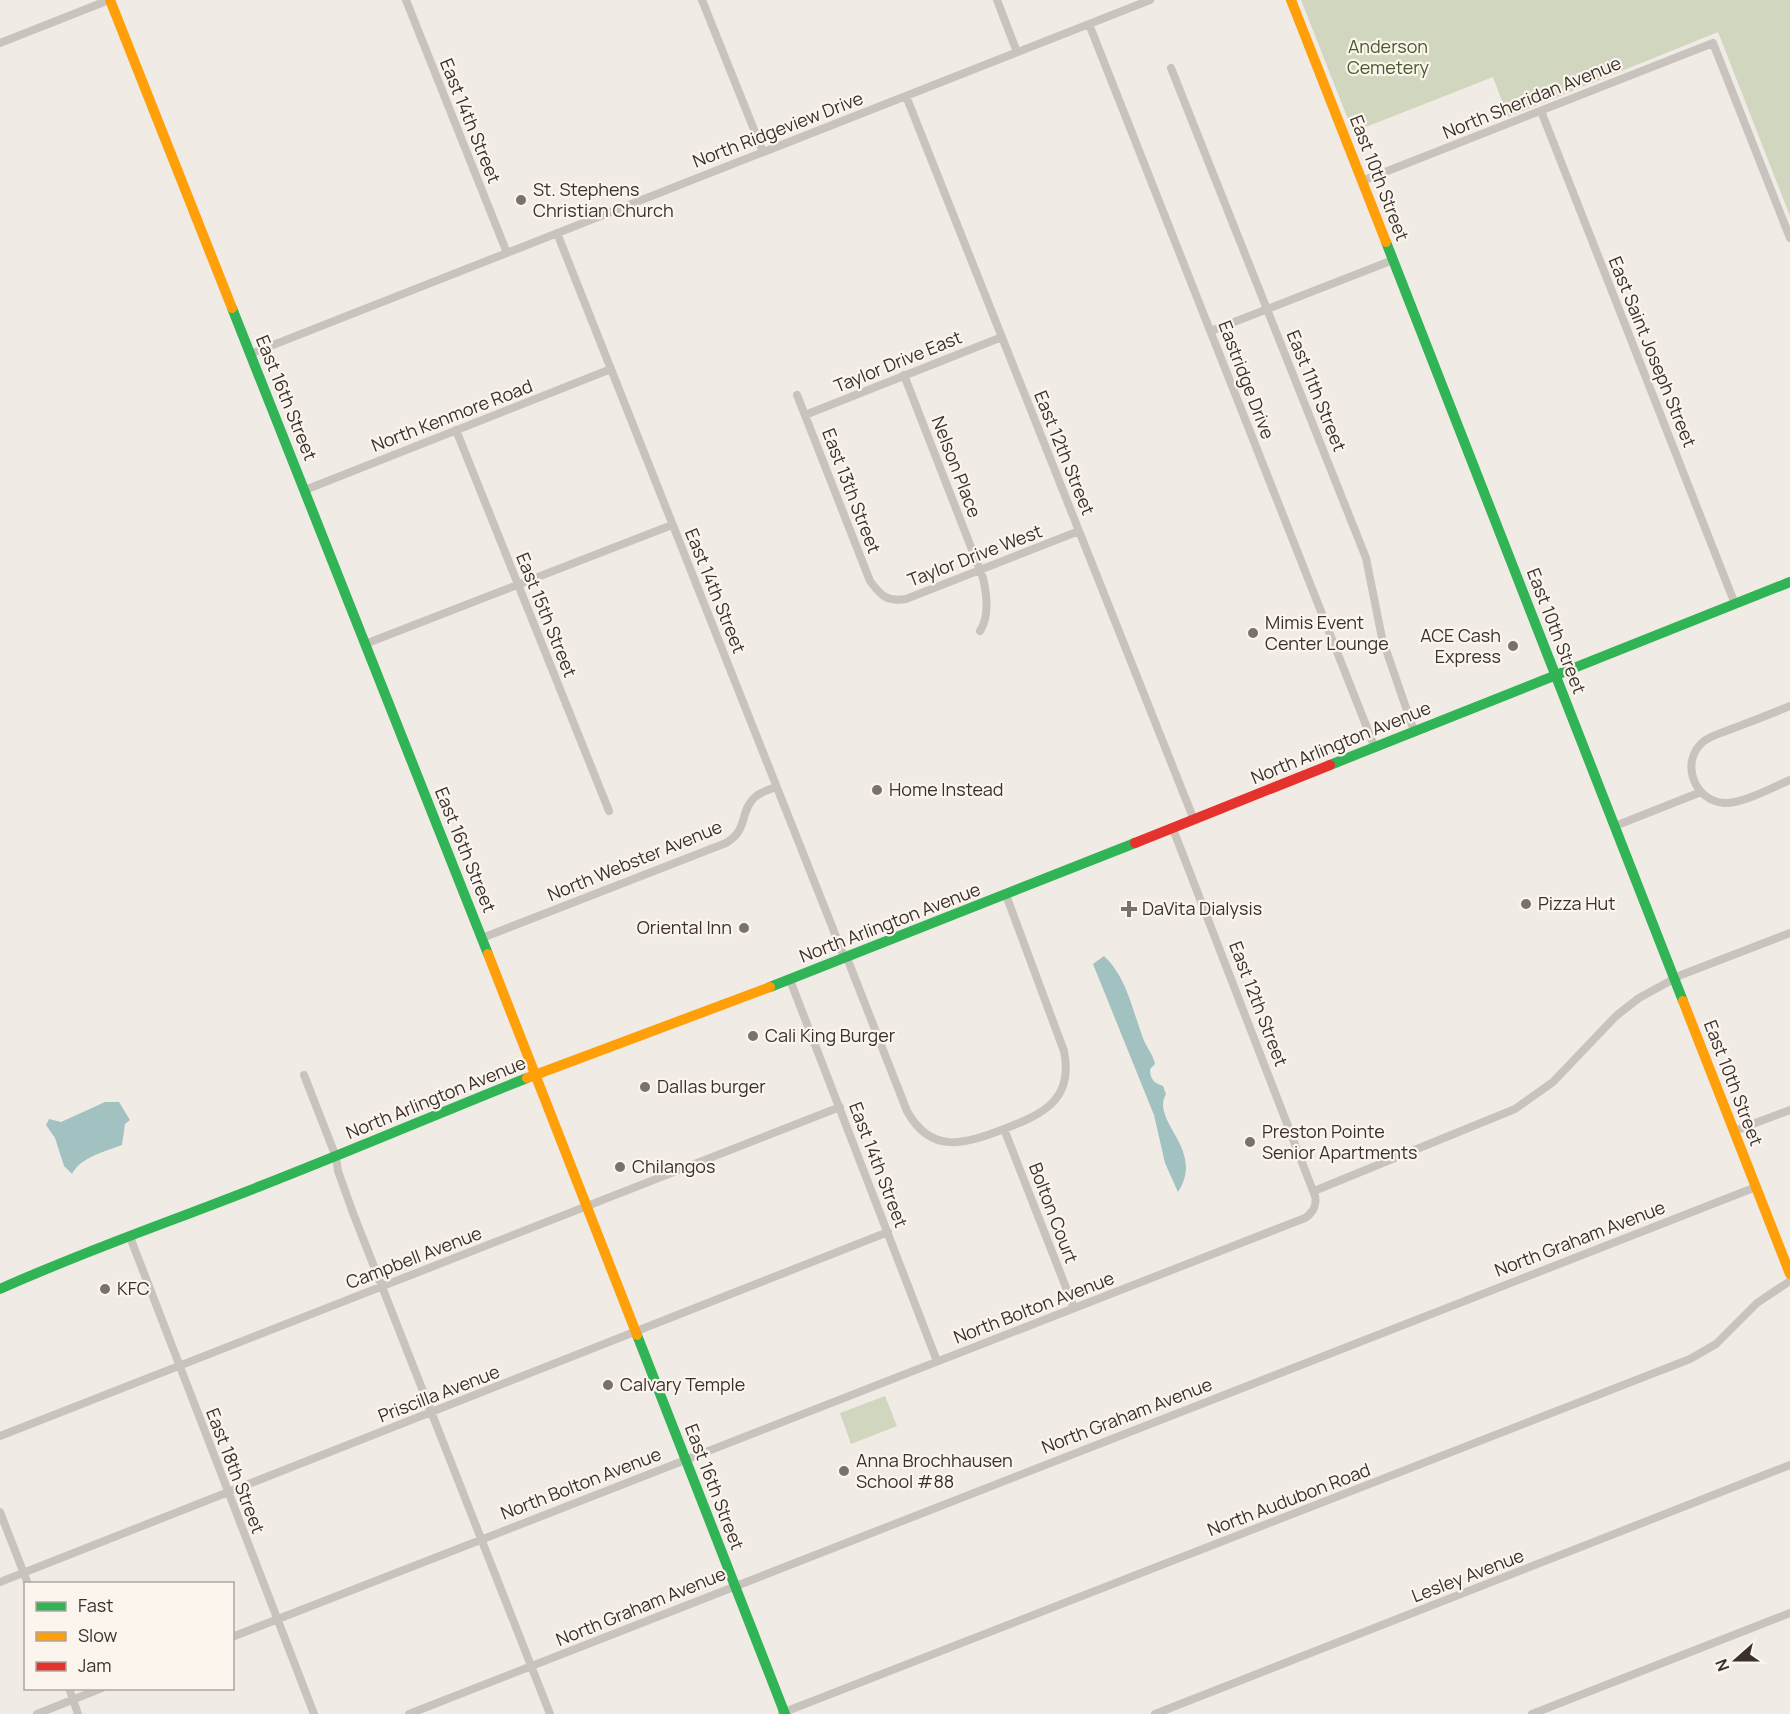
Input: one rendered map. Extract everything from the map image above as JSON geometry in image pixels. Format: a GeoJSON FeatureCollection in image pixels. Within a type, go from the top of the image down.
{"type":"FeatureCollection","features":[{"type":"Feature","properties":{"kind":"main road","name":"East 16th Street"},"geometry":{"type":"LineString","coordinates":[[110,0],[536,1075],[783,1713]]}},
{"type":"Feature","properties":{"kind":"main road","name":"East 10th Street"},"geometry":{"type":"LineString","coordinates":[[1291,0],[1790,1274]]}},
{"type":"Feature","properties":{"kind":"main road","name":"North Arlington Avenue"},"geometry":{"type":"LineString","coordinates":[[0,1288],[64,1260],[130,1238],[536,1075],[846,959],[1790,582]]}},
{"type":"Feature","properties":{"kind":"street"},"geometry":{"type":"LineString","coordinates":[[0,43],[110,0]]}},
{"type":"Feature","properties":{"kind":"street","name":"East 14th Street"},"geometry":{"type":"LineString","coordinates":[[406,0],[507,253]]}},
{"type":"Feature","properties":{"kind":"street"},"geometry":{"type":"LineString","coordinates":[[702,0],[763,153]]}},
{"type":"Feature","properties":{"kind":"street"},"geometry":{"type":"LineString","coordinates":[[997,0],[1017,52]]}},
{"type":"Feature","properties":{"kind":"street","name":"North Ridgeview Drive"},"geometry":{"type":"LineString","coordinates":[[250,354],[1150,0]]}},
{"type":"Feature","properties":{"kind":"street","name":"Eastridge Drive"},"geometry":{"type":"LineString","coordinates":[[1089,24],[1375,748]]}},
{"type":"Feature","properties":{"kind":"street","name":"North Sheridan Avenue"},"geometry":{"type":"LineString","coordinates":[[1362,181],[1713,43],[1790,238]]}},
{"type":"Feature","properties":{"kind":"street","name":"East 11th Street"},"geometry":{"type":"LineString","coordinates":[[1171,68],[1366,558],[1382,638],[1414,731]]}},
{"type":"Feature","properties":{"kind":"street","name":"East 12th Street"},"geometry":{"type":"LineString","coordinates":[[906,96],[1194,820]]}},
{"type":"Feature","properties":{"kind":"street","name":"East Saint Joseph Street"},"geometry":{"type":"LineString","coordinates":[[1541,111],[1736,604]]}},
{"type":"Feature","properties":{"kind":"street","name":"East 14th Street"},"geometry":{"type":"LineString","coordinates":[[557,233],[907,1111],[919,1128],[936,1139],[957,1143],[973,1141],[1035,1117],[1051,1105],[1062,1088],[1066,1067],[1064,1051],[1006,895]]}},
{"type":"Feature","properties":{"kind":"street"},"geometry":{"type":"LineString","coordinates":[[1211,332],[1393,260]]}},
{"type":"Feature","properties":{"kind":"street","name":"Taylor Drive East"},"geometry":{"type":"LineString","coordinates":[[805,415],[1002,337]]}},
{"type":"Feature","properties":{"kind":"street","name":"North Kenmore Road"},"geometry":{"type":"LineString","coordinates":[[304,490],[611,369]]}},
{"type":"Feature","properties":{"kind":"street","name":"Nelson Place"},"geometry":{"type":"LineString","coordinates":[[904,375],[980,570],[985,587],[987,612],[980,631]]}},
{"type":"Feature","properties":{"kind":"street","name":"East 13th Street"},"geometry":{"type":"LineString","coordinates":[[797,395],[870,581],[882,596]]}},
{"type":"Feature","properties":{"kind":"street","name":"East 15th Street"},"geometry":{"type":"LineString","coordinates":[[456,430],[609,811]]}},
{"type":"Feature","properties":{"kind":"street"},"geometry":{"type":"LineString","coordinates":[[365,644],[672,525]]}},
{"type":"Feature","properties":{"kind":"street","name":"Taylor Drive West"},"geometry":{"type":"LineString","coordinates":[[882,596],[903,599],[1079,531]]}},
{"type":"Feature","properties":{"kind":"street"},"geometry":{"type":"LineString","coordinates":[[1790,706],[1714,736],[1702,743],[1691,765],[1694,782],[1701,792],[1715,801],[1732,802],[1790,780]]}},
{"type":"Feature","properties":{"kind":"street","name":"North Webster Avenue"},"geometry":{"type":"LineString","coordinates":[[482,938],[726,843],[736,836],[741,828],[752,800],[776,787]]}},
{"type":"Feature","properties":{"kind":"street"},"geometry":{"type":"LineString","coordinates":[[1615,826],[1701,792]]}},
{"type":"Feature","properties":{"kind":"street","name":"East 12th Street"},"geometry":{"type":"LineString","coordinates":[[1173,829],[1314,1191]]}},
{"type":"Feature","properties":{"kind":"street"},"geometry":{"type":"LineString","coordinates":[[1314,1191],[1522,1105],[1553,1082],[1625,1008],[1674,979],[1790,933]]}},
{"type":"Feature","properties":{"kind":"street","name":"East 14th Street"},"geometry":{"type":"LineString","coordinates":[[790,980],[937,1361]]}},
{"type":"Feature","properties":{"kind":"street"},"geometry":{"type":"LineString","coordinates":[[304,1075],[336,1157],[338,1171],[353,1213],[550,1714]]}},
{"type":"Feature","properties":{"kind":"street","name":"Campbell Avenue"},"geometry":{"type":"LineString","coordinates":[[0,1436],[840,1107]]}},
{"type":"Feature","properties":{"kind":"street"},"geometry":{"type":"LineString","coordinates":[[1734,1131],[1790,1110]]}},
{"type":"Feature","properties":{"kind":"street","name":"Bolton Court"},"geometry":{"type":"LineString","coordinates":[[1004,1129],[1074,1308]]}},
{"type":"Feature","properties":{"kind":"street","name":"North Graham Avenue"},"geometry":{"type":"LineString","coordinates":[[409,1714],[1756,1186]]}},
{"type":"Feature","properties":{"kind":"street","name":"North Bolton Avenue"},"geometry":{"type":"LineString","coordinates":[[234,1636],[1305,1218],[1314,1208],[1316,1199],[1314,1191]]}},
{"type":"Feature","properties":{"kind":"street","name":"Priscilla Avenue"},"geometry":{"type":"LineString","coordinates":[[0,1582],[888,1233]]}},
{"type":"Feature","properties":{"kind":"street","name":"East 18th Street"},"geometry":{"type":"LineString","coordinates":[[130,1238],[314,1714]]}},
{"type":"Feature","properties":{"kind":"street","name":"North Audubon Road"},"geometry":{"type":"LineString","coordinates":[[783,1713],[1695,1357],[1723,1338],[1761,1299],[1790,1281]]}},
{"type":"Feature","properties":{"kind":"street","name":"Lesley Avenue"},"geometry":{"type":"LineString","coordinates":[[1155,1714],[1790,1465]]}},
{"type":"Feature","properties":{"kind":"street"},"geometry":{"type":"LineString","coordinates":[[0,1512],[27,1582]]}},
{"type":"Feature","properties":{"kind":"street"},"geometry":{"type":"LineString","coordinates":[[1532,1714],[1790,1613]]}},
{"type":"Feature","properties":{"kind":"street"},"geometry":{"type":"LineString","coordinates":[[69,1690],[78,1714]]}},
{"type":"Feature","properties":{"kind":"street"},"geometry":{"type":"LineString","coordinates":[[37,1714],[99,1690]]}},
{"type":"Feature","properties":{"kind":"green space","name":"Anderson Cemetery"},"geometry":{"type":"Polygon","coordinates":[[[1301,0],[1790,0],[1790,216],[1718,32],[1508,117],[1493,77],[1353,132],[1301,0]]]}},
{"type":"Feature","properties":{"kind":"green space"},"geometry":{"type":"Polygon","coordinates":[[[885,1396],[897,1426],[851,1444],[840,1413],[885,1396]]]}},
{"type":"Feature","properties":{"kind":"water"},"geometry":{"type":"Polygon","coordinates":[[[1104,956],[1124,984],[1144,1041],[1154,1060],[1155,1064],[1150,1069],[1152,1078],[1163,1086],[1166,1094],[1163,1104],[1165,1115],[1186,1162],[1185,1177],[1178,1192],[1165,1163],[1154,1115],[1093,964],[1104,956]]]}},
{"type":"Feature","properties":{"kind":"water"},"geometry":{"type":"Polygon","coordinates":[[[105,1102],[119,1102],[130,1120],[125,1124],[122,1145],[87,1159],[72,1174],[64,1166],[55,1138],[46,1125],[49,1119],[61,1122],[105,1102]]]}},
{"type":"Feature","properties":{"kind":"traffic: fast"},"geometry":{"type":"LineString","coordinates":[[1386,242],[1683,1001]]}},
{"type":"Feature","properties":{"kind":"traffic: fast"},"geometry":{"type":"LineString","coordinates":[[232,308],[488,954]]}},
{"type":"Feature","properties":{"kind":"traffic: fast"},"geometry":{"type":"LineString","coordinates":[[1330,765],[1790,582]]}},
{"type":"Feature","properties":{"kind":"traffic: fast"},"geometry":{"type":"LineString","coordinates":[[770,987],[1135,843]]}},
{"type":"Feature","properties":{"kind":"traffic: fast"},"geometry":{"type":"LineString","coordinates":[[0,1289],[527,1078]]}},
{"type":"Feature","properties":{"kind":"traffic: fast"},"geometry":{"type":"LineString","coordinates":[[637,1335],[785,1714]]}},
{"type":"Feature","properties":{"kind":"traffic: slow"},"geometry":{"type":"LineString","coordinates":[[110,0],[232,308]]}},
{"type":"Feature","properties":{"kind":"traffic: slow"},"geometry":{"type":"LineString","coordinates":[[1291,0],[1386,242]]}},
{"type":"Feature","properties":{"kind":"traffic: slow"},"geometry":{"type":"LineString","coordinates":[[488,954],[637,1335]]}},
{"type":"Feature","properties":{"kind":"traffic: slow"},"geometry":{"type":"LineString","coordinates":[[527,1078],[770,987]]}},
{"type":"Feature","properties":{"kind":"traffic: slow"},"geometry":{"type":"LineString","coordinates":[[1683,1001],[1790,1274]]}},
{"type":"Feature","properties":{"kind":"traffic: jam"},"geometry":{"type":"LineString","coordinates":[[1135,843],[1330,765]]}},
{"type":"Feature","properties":{"kind":"place","name":"St. Stephens Christian Church"},"geometry":{"type":"Point","coordinates":[521,200]}},
{"type":"Feature","properties":{"kind":"place","name":"Mimis Event Center Lounge"},"geometry":{"type":"Point","coordinates":[1253,633]}},
{"type":"Feature","properties":{"kind":"place","name":"ACE Cash Express"},"geometry":{"type":"Point","coordinates":[1513,646]}},
{"type":"Feature","properties":{"kind":"place","name":"Home Instead"},"geometry":{"type":"Point","coordinates":[877,790]}},
{"type":"Feature","properties":{"kind":"place","name":"Pizza Hut"},"geometry":{"type":"Point","coordinates":[1526,904]}},
{"type":"Feature","properties":{"kind":"place","name":"DaVita Dialysis"},"geometry":{"type":"Point","coordinates":[1129,909]}},
{"type":"Feature","properties":{"kind":"place","name":"Oriental Inn"},"geometry":{"type":"Point","coordinates":[744,928]}},
{"type":"Feature","properties":{"kind":"place","name":"Cali King Burger"},"geometry":{"type":"Point","coordinates":[753,1036]}},
{"type":"Feature","properties":{"kind":"place","name":"Dallas burger"},"geometry":{"type":"Point","coordinates":[645,1087]}},
{"type":"Feature","properties":{"kind":"place","name":"Preston Pointe Senior Apartments"},"geometry":{"type":"Point","coordinates":[1250,1142]}},
{"type":"Feature","properties":{"kind":"place","name":"Chilangos"},"geometry":{"type":"Point","coordinates":[620,1167]}},
{"type":"Feature","properties":{"kind":"place","name":"KFC"},"geometry":{"type":"Point","coordinates":[105,1289]}},
{"type":"Feature","properties":{"kind":"place","name":"Calvary Temple"},"geometry":{"type":"Point","coordinates":[608,1385]}},
{"type":"Feature","properties":{"kind":"place","name":"Anna Brochhausen School #88"},"geometry":{"type":"Point","coordinates":[844,1471]}}]}
